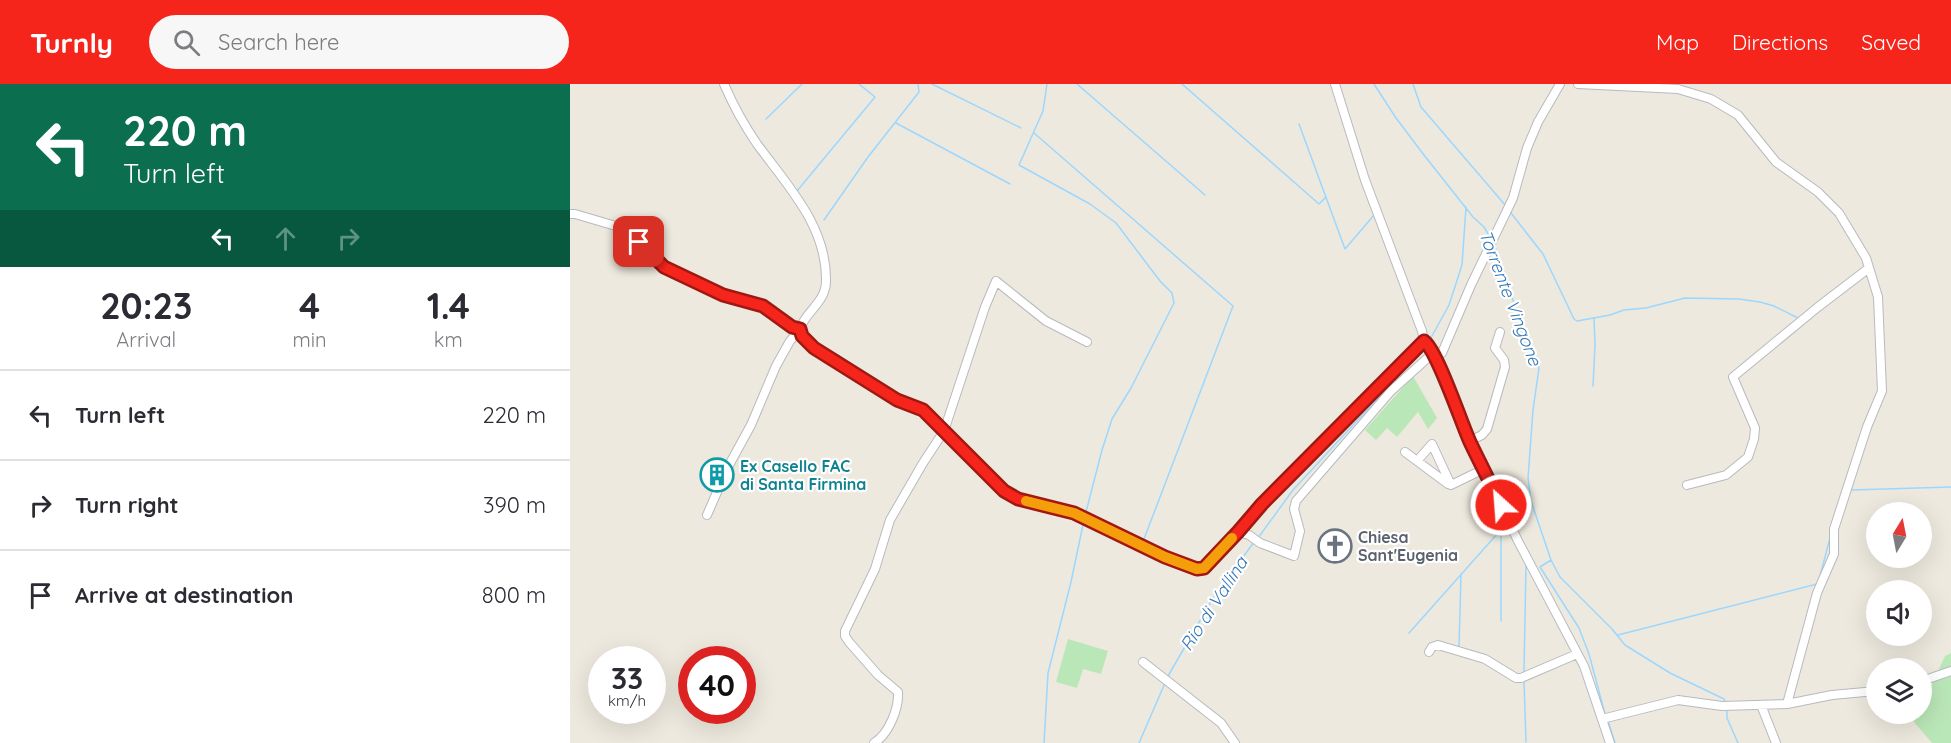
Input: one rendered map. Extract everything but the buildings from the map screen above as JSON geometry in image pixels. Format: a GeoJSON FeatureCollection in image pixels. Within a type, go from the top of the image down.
{"type":"FeatureCollection","features":[{"type":"Feature","properties":{"kind":"street"},"geometry":{"type":"LineString","coordinates":[[707,515],[728,467],[751,425],[776,366],[826,288],[818,234],[794,193],[741,120],[724,84]]}},
{"type":"Feature","properties":{"kind":"street"},"geometry":{"type":"LineString","coordinates":[[1335,84],[1365,180],[1424,336],[1470,441],[1518,541],[1584,666],[1610,743]]}},
{"type":"Feature","properties":{"kind":"street"},"geometry":{"type":"LineString","coordinates":[[1430,348],[1442,353],[1513,198],[1538,122],[1560,84]]}},
{"type":"Feature","properties":{"kind":"street"},"geometry":{"type":"LineString","coordinates":[[1578,84],[1678,89],[1711,99],[1738,115],[1776,162],[1818,192],[1839,213],[1866,258],[1878,297],[1882,392],[1867,428],[1834,529],[1834,554],[1817,593],[1787,704]]}},
{"type":"Feature","properties":{"kind":"street"},"geometry":{"type":"LineString","coordinates":[[570,214],[626,229],[664,267],[723,295],[763,306],[792,327],[800,329]]}},
{"type":"Feature","properties":{"kind":"street"},"geometry":{"type":"LineString","coordinates":[[1687,485],[1726,475],[1748,457],[1755,428],[1733,378],[1869,268]]}},
{"type":"Feature","properties":{"kind":"street"},"geometry":{"type":"LineString","coordinates":[[874,743],[885,734],[898,701],[898,692],[872,669],[849,642],[845,631],[875,568],[890,520],[922,463],[944,431],[985,307],[996,281],[1046,321],[1087,342]]}},
{"type":"Feature","properties":{"kind":"street"},"geometry":{"type":"LineString","coordinates":[[800,329],[802,336],[814,348],[897,400],[923,410],[1004,491],[1018,499],[1084,517],[1165,557],[1197,569],[1204,568],[1262,504],[1430,348]]}},
{"type":"Feature","properties":{"kind":"street"},"geometry":{"type":"LineString","coordinates":[[1470,441],[1482,435],[1487,429],[1505,367],[1504,360],[1495,348],[1500,332]]}},
{"type":"Feature","properties":{"kind":"street"},"geometry":{"type":"LineString","coordinates":[[1238,532],[1294,556],[1300,531],[1294,509],[1296,501],[1430,348]]}},
{"type":"Feature","properties":{"kind":"street"},"geometry":{"type":"LineString","coordinates":[[1417,461],[1432,444],[1450,484]]}},
{"type":"Feature","properties":{"kind":"street"},"geometry":{"type":"LineString","coordinates":[[1405,452],[1450,484],[1455,484],[1484,469]]}},
{"type":"Feature","properties":{"kind":"street"},"geometry":{"type":"LineString","coordinates":[[1429,652],[1432,647],[1438,645],[1485,659],[1516,678],[1521,678],[1577,654]]}},
{"type":"Feature","properties":{"kind":"street"},"geometry":{"type":"LineString","coordinates":[[1143,662],[1221,723],[1235,743]]}},
{"type":"Feature","properties":{"kind":"street"},"geometry":{"type":"LineString","coordinates":[[1932,678],[1951,671]]}},
{"type":"Feature","properties":{"kind":"street"},"geometry":{"type":"LineString","coordinates":[[1602,718],[1678,700],[1722,706],[1787,704],[1832,695],[1866,692]]}},
{"type":"Feature","properties":{"kind":"street"},"geometry":{"type":"LineString","coordinates":[[1761,705],[1776,743]]}},
{"type":"Feature","properties":{"kind":"green space"},"geometry":{"type":"Polygon","coordinates":[[[1413,376],[1437,418],[1428,429],[1418,412],[1397,437],[1387,428],[1376,440],[1365,430],[1413,376]]]}},
{"type":"Feature","properties":{"kind":"green space"},"geometry":{"type":"Polygon","coordinates":[[[1068,639],[1108,651],[1101,674],[1083,669],[1077,688],[1056,682],[1068,639]]]}},
{"type":"Feature","properties":{"kind":"green space"},"geometry":{"type":"Polygon","coordinates":[[[1951,653],[1951,743],[1932,743],[1916,724],[1932,724],[1932,684],[1945,656],[1951,653]]]}},
{"type":"Feature","properties":{"kind":"waterway"},"geometry":{"type":"LineString","coordinates":[[766,119],[802,84]]}},
{"type":"Feature","properties":{"kind":"waterway"},"geometry":{"type":"LineString","coordinates":[[797,191],[875,97],[859,84]]}},
{"type":"Feature","properties":{"kind":"waterway"},"geometry":{"type":"LineString","coordinates":[[824,220],[868,157],[919,92],[918,84]]}},
{"type":"Feature","properties":{"kind":"waterway"},"geometry":{"type":"LineString","coordinates":[[932,84],[1021,128]]}},
{"type":"Feature","properties":{"kind":"waterway"},"geometry":{"type":"LineString","coordinates":[[1047,84],[1043,111],[1019,165],[1090,204],[1116,223],[1160,281],[1172,293],[1174,303],[1131,388],[1112,419],[1085,516]]}},
{"type":"Feature","properties":{"kind":"waterway"},"geometry":{"type":"LineString","coordinates":[[1077,84],[1205,195]]}},
{"type":"Feature","properties":{"kind":"waterway"},"geometry":{"type":"LineString","coordinates":[[1182,84],[1319,204],[1326,197]]}},
{"type":"Feature","properties":{"kind":"waterway","name":"Torrente Vingone"},"geometry":{"type":"LineString","coordinates":[[1374,84],[1424,155],[1490,237]]}},
{"type":"Feature","properties":{"kind":"waterway"},"geometry":{"type":"LineString","coordinates":[[1413,84],[1421,107],[1506,206]]}},
{"type":"Feature","properties":{"kind":"waterway"},"geometry":{"type":"LineString","coordinates":[[896,123],[1010,184]]}},
{"type":"Feature","properties":{"kind":"waterway"},"geometry":{"type":"LineString","coordinates":[[1299,124],[1345,249],[1375,214]]}},
{"type":"Feature","properties":{"kind":"waterway"},"geometry":{"type":"LineString","coordinates":[[1034,133],[1233,306],[1144,539]]}},
{"type":"Feature","properties":{"kind":"waterway","name":"Rio di Vallina"},"geometry":{"type":"LineString","coordinates":[[1258,538],[1293,490],[1427,345],[1449,305],[1462,265],[1466,207]]}},
{"type":"Feature","properties":{"kind":"waterway"},"geometry":{"type":"LineString","coordinates":[[1511,213],[1543,254],[1577,321],[1685,298],[1739,299],[1760,302],[1798,318]]}},
{"type":"Feature","properties":{"kind":"waterway","name":"Torrente Vingone"},"geometry":{"type":"LineString","coordinates":[[1494,244],[1539,368],[1528,478],[1531,501],[1551,560],[1560,577],[1625,645],[1670,673],[1724,699],[1726,703]]}},
{"type":"Feature","properties":{"kind":"waterway"},"geometry":{"type":"LineString","coordinates":[[1593,386],[1594,318]]}},
{"type":"Feature","properties":{"kind":"waterway"},"geometry":{"type":"LineString","coordinates":[[1851,490],[1951,487]]}},
{"type":"Feature","properties":{"kind":"waterway"},"geometry":{"type":"LineString","coordinates":[[1512,519],[1532,503]]}},
{"type":"Feature","properties":{"kind":"waterway"},"geometry":{"type":"LineString","coordinates":[[1044,743],[1048,673],[1084,520]]}},
{"type":"Feature","properties":{"kind":"waterway"},"geometry":{"type":"LineString","coordinates":[[1409,633],[1506,524]]}},
{"type":"Feature","properties":{"kind":"waterway"},"geometry":{"type":"LineString","coordinates":[[1501,529],[1501,621]]}},
{"type":"Feature","properties":{"kind":"waterway"},"geometry":{"type":"LineString","coordinates":[[1819,580],[1830,538]]}},
{"type":"Feature","properties":{"kind":"waterway","name":"Rio di Vallina"},"geometry":{"type":"LineString","coordinates":[[1168,676],[1212,600],[1254,542]]}},
{"type":"Feature","properties":{"kind":"waterway"},"geometry":{"type":"LineString","coordinates":[[1551,560],[1540,567],[1579,628],[1589,654],[1605,714]]}},
{"type":"Feature","properties":{"kind":"waterway"},"geometry":{"type":"LineString","coordinates":[[1524,672],[1526,563]]}},
{"type":"Feature","properties":{"kind":"waterway"},"geometry":{"type":"LineString","coordinates":[[1459,647],[1461,574]]}},
{"type":"Feature","properties":{"kind":"waterway"},"geometry":{"type":"LineString","coordinates":[[1618,635],[1817,584]]}},
{"type":"Feature","properties":{"kind":"waterway"},"geometry":{"type":"LineString","coordinates":[[1524,680],[1526,742]]}},
{"type":"Feature","properties":{"kind":"waterway","name":"Rio di Vallina"},"geometry":{"type":"LineString","coordinates":[[1139,743],[1165,683]]}},
{"type":"Feature","properties":{"kind":"waterway","name":"Torrente Vingone"},"geometry":{"type":"LineString","coordinates":[[1727,710],[1727,718],[1738,743]]}},
{"type":"Feature","properties":{"kind":"waterway"},"geometry":{"type":"LineString","coordinates":[[1608,721],[1615,743]]}},
{"type":"Feature","properties":{"kind":"slow traffic"},"geometry":{"type":"LineString","coordinates":[[1026,501],[1074,513],[1165,557],[1197,569],[1204,568],[1232,538]]}},
{"type":"Feature","properties":{"kind":"place","name":"Ex Casello FAC di Santa Firmina"},"geometry":{"type":"Point","coordinates":[717,475]}},
{"type":"Feature","properties":{"kind":"place","name":"Chiesa Sant'Eugenia"},"geometry":{"type":"Point","coordinates":[1335,546]}},
{"type":"Feature","properties":{"kind":"route"},"geometry":{"type":"LineString","coordinates":[[639,242],[664,267],[723,295],[763,306],[792,327],[800,329],[802,336],[814,348],[897,400],[923,410],[1004,491],[1018,499],[1074,513],[1165,557],[1197,569],[1204,568],[1280,484],[1424,341],[1432,354],[1436,356],[1470,441],[1501,505]]}}]}
